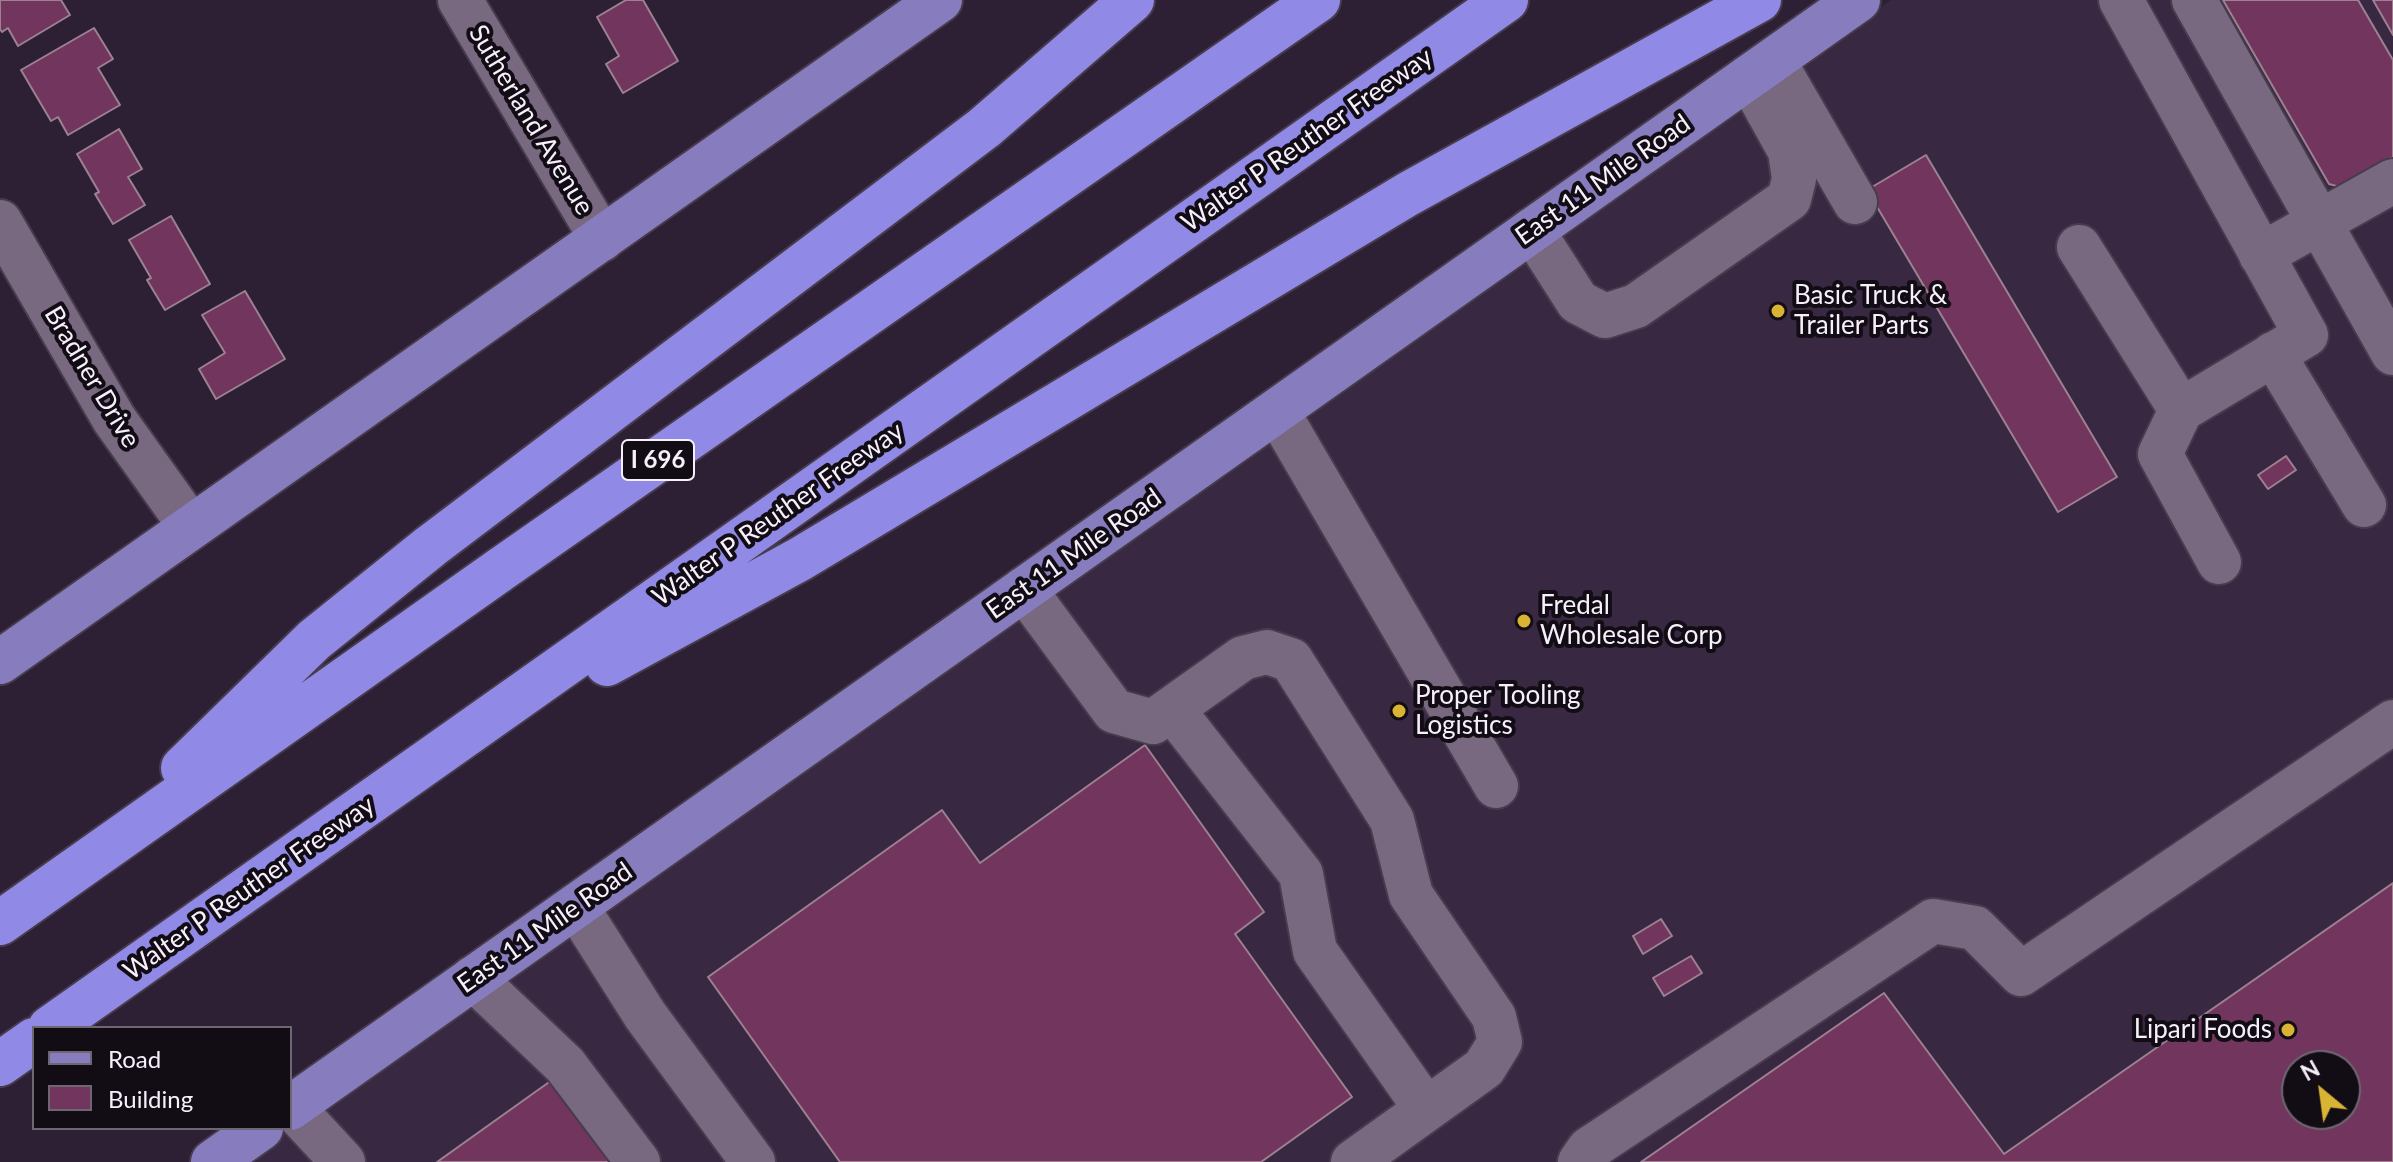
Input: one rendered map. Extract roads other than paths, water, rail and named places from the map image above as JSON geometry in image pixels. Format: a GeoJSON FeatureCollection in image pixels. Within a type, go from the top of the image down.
{"type":"FeatureCollection","features":[{"type":"Feature","properties":{"kind":"highway"},"geometry":{"type":"LineString","coordinates":[[86,862],[314,640],[431,546],[984,128],[1132,0]]}},
{"type":"Feature","properties":{"kind":"highway","name":"I 696"},"geometry":{"type":"LineString","coordinates":[[0,923],[504,567],[1318,0]]}},
{"type":"Feature","properties":{"kind":"highway","name":"Walter P Reuther Freeway"},"geometry":{"type":"LineString","coordinates":[[53,1026],[1506,0]]}},
{"type":"Feature","properties":{"kind":"highway"},"geometry":{"type":"LineString","coordinates":[[426,762],[800,559],[1408,194],[1759,0]]}},
{"type":"Feature","properties":{"kind":"highway"},"geometry":{"type":"LineString","coordinates":[[0,1064],[32,1041]]}},
{"type":"Feature","properties":{"kind":"main road"},"geometry":{"type":"LineString","coordinates":[[0,662],[940,0]]}},
{"type":"Feature","properties":{"kind":"main road","name":"East 11 Mile Road"},"geometry":{"type":"LineString","coordinates":[[292,1106],[1858,0]]}},
{"type":"Feature","properties":{"kind":"main road","name":"East 11 Mile Road"},"geometry":{"type":"LineString","coordinates":[[213,1162],[258,1130]]}},
{"type":"Feature","properties":{"kind":"street","name":"Sutherland Avenue"},"geometry":{"type":"LineString","coordinates":[[460,0],[602,239]]}},
{"type":"Feature","properties":{"kind":"street"},"geometry":{"type":"LineString","coordinates":[[2121,0],[2306,335],[2181,410],[2160,454],[2219,562]]}},
{"type":"Feature","properties":{"kind":"street"},"geometry":{"type":"LineString","coordinates":[[2194,0],[2320,223],[2388,331]]}},
{"type":"Feature","properties":{"kind":"street"},"geometry":{"type":"LineString","coordinates":[[1761,68],[1855,202]]}},
{"type":"Feature","properties":{"kind":"street"},"geometry":{"type":"LineString","coordinates":[[1532,230],[1578,302],[1605,316],[1636,306],[1789,199],[1794,179],[1790,151],[1761,68]]}},
{"type":"Feature","properties":{"kind":"street"},"geometry":{"type":"LineString","coordinates":[[2261,255],[2393,181]]}},
{"type":"Feature","properties":{"kind":"street","name":"Bradner Drive"},"geometry":{"type":"LineString","coordinates":[[0,222],[114,419],[191,527]]}},
{"type":"Feature","properties":{"kind":"street"},"geometry":{"type":"LineString","coordinates":[[2079,247],[2181,410]]}},
{"type":"Feature","properties":{"kind":"street"},"geometry":{"type":"LineString","coordinates":[[2273,354],[2364,505]]}},
{"type":"Feature","properties":{"kind":"street"},"geometry":{"type":"LineString","coordinates":[[1277,411],[1496,786]]}},
{"type":"Feature","properties":{"kind":"street"},"geometry":{"type":"LineString","coordinates":[[1024,589],[1114,711],[1153,722],[1243,658],[1267,652],[1291,660],[1392,820],[1411,895],[1494,1017],[1500,1042],[1484,1068],[1353,1162]]}},
{"type":"Feature","properties":{"kind":"street"},"geometry":{"type":"LineString","coordinates":[[1172,709],[1301,874],[1315,951],[1426,1109]]}},
{"type":"Feature","properties":{"kind":"street"},"geometry":{"type":"LineString","coordinates":[[1580,1162],[1589,1149],[1933,921],[1975,928],[2021,974],[2393,722]]}},
{"type":"Feature","properties":{"kind":"street"},"geometry":{"type":"LineString","coordinates":[[576,906],[645,1015],[753,1162]]}},
{"type":"Feature","properties":{"kind":"street"},"geometry":{"type":"LineString","coordinates":[[473,978],[565,1065],[638,1162]]}},
{"type":"Feature","properties":{"kind":"street"},"geometry":{"type":"LineString","coordinates":[[292,1123],[343,1162]]}},
{"type":"Feature","properties":{"kind":"place","name":"Basic Truck & Trailer Parts"},"geometry":{"type":"Point","coordinates":[1778,311]}},
{"type":"Feature","properties":{"kind":"place","name":"Fredal Wholesale Corp"},"geometry":{"type":"Point","coordinates":[1524,621]}},
{"type":"Feature","properties":{"kind":"place","name":"Proper Tooling Logistics"},"geometry":{"type":"Point","coordinates":[1399,711]}},
{"type":"Feature","properties":{"kind":"place","name":"Lipari Foods"},"geometry":{"type":"Point","coordinates":[2288,1030]}}]}
